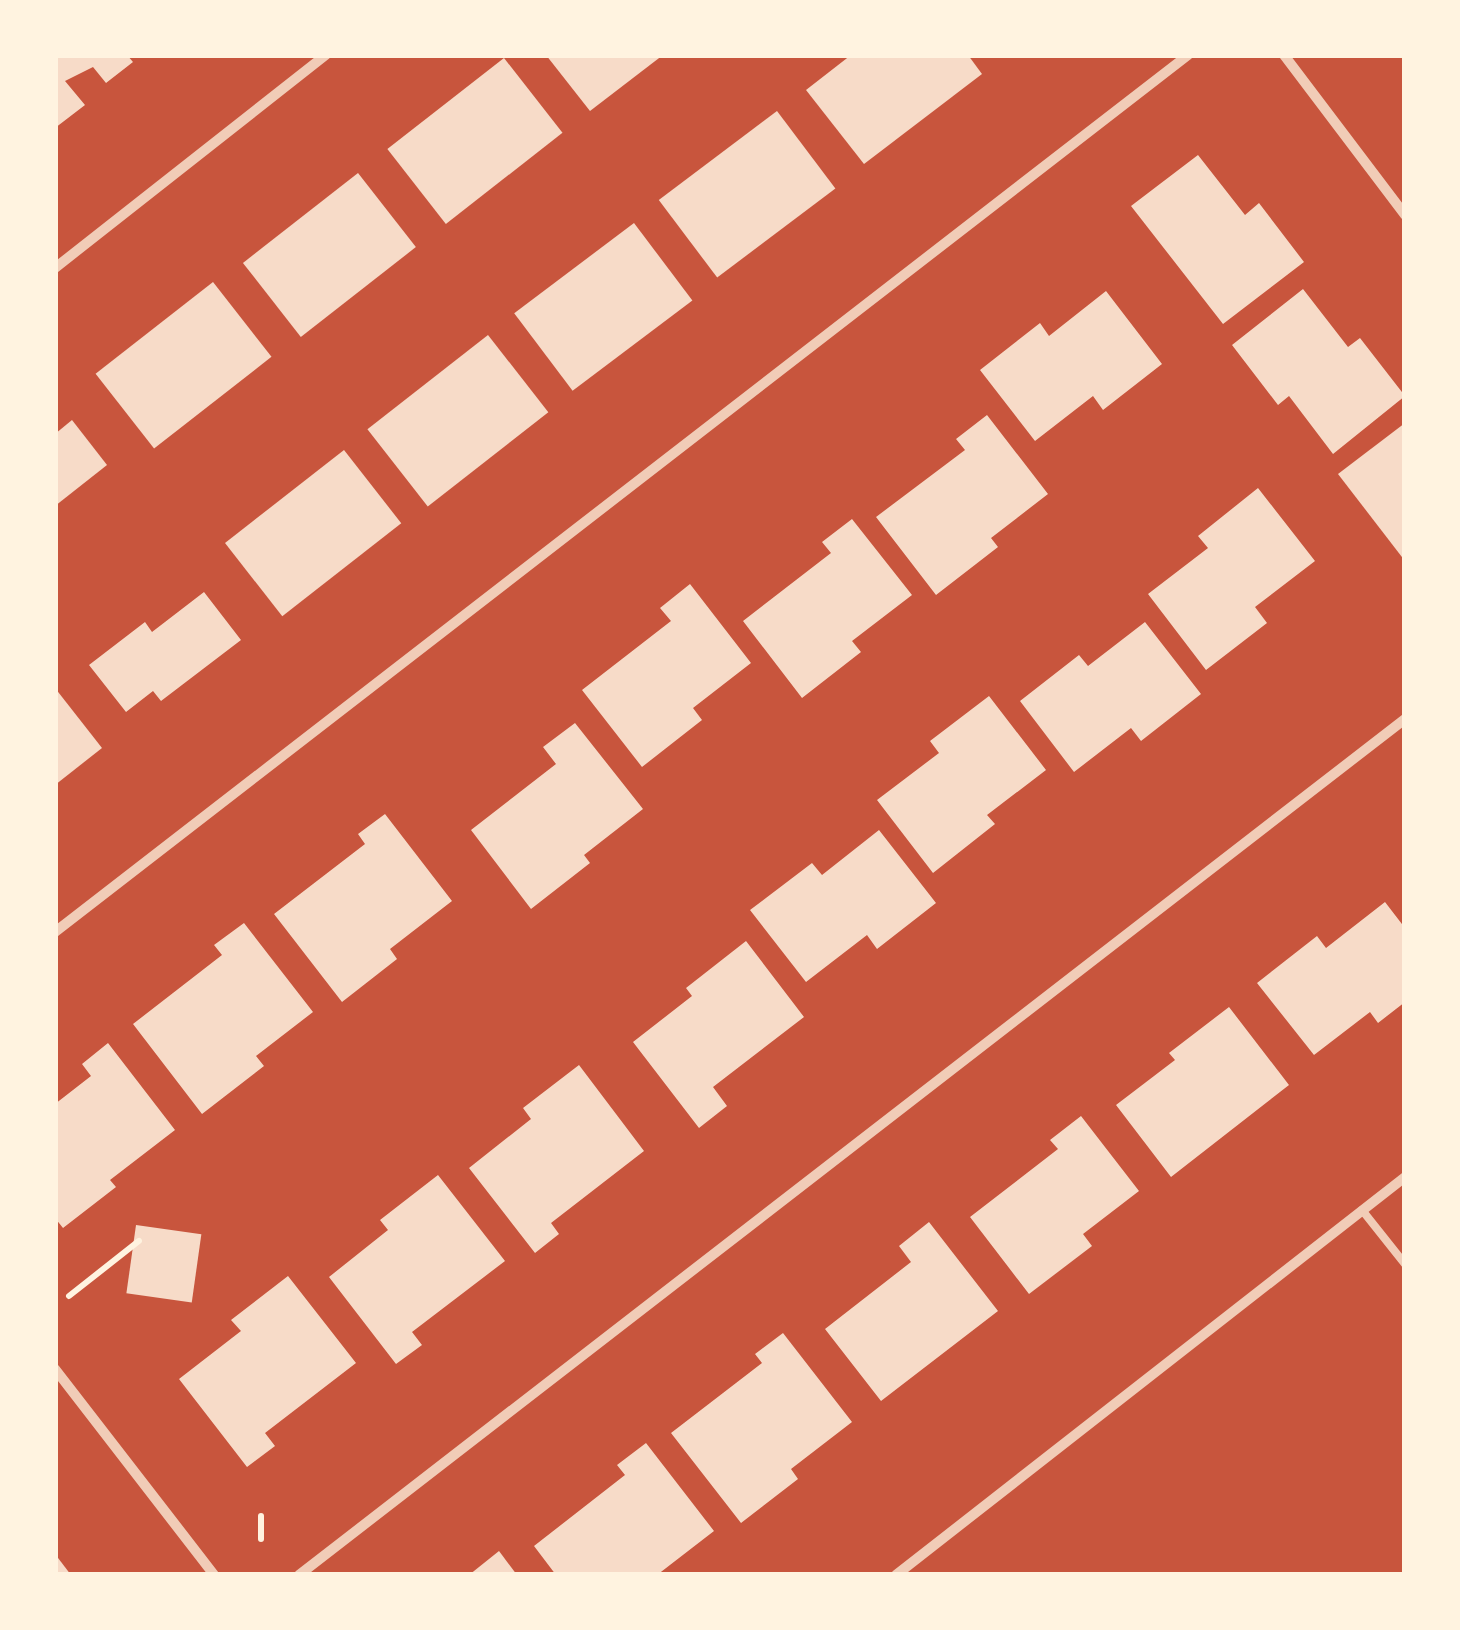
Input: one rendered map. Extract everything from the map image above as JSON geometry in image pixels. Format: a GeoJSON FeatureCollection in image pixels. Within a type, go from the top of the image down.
{"type":"FeatureCollection","features":[{"type":"Feature","properties":{"kind":"street"},"geometry":{"type":"LineString","coordinates":[[55,268],[326,55]]}},
{"type":"Feature","properties":{"kind":"street"},"geometry":{"type":"LineString","coordinates":[[55,932],[1188,55]]}},
{"type":"Feature","properties":{"kind":"street"},"geometry":{"type":"LineString","coordinates":[[1284,55],[1405,214]]}},
{"type":"Feature","properties":{"kind":"street"},"geometry":{"type":"LineString","coordinates":[[299,1575],[1405,719]]}},
{"type":"Feature","properties":{"kind":"street"},"geometry":{"type":"LineString","coordinates":[[896,1575],[1405,1177]]}},
{"type":"Feature","properties":{"kind":"street"},"geometry":{"type":"LineString","coordinates":[[55,1369],[214,1575]]}},
{"type":"Feature","properties":{"kind":"lane"},"geometry":{"type":"LineString","coordinates":[[1362,1210],[1405,1264]]}},
{"type":"Feature","properties":{"kind":"path"},"geometry":{"type":"LineString","coordinates":[[70,1296],[139,1241]]}},
{"type":"Feature","properties":{"kind":"path"},"geometry":{"type":"LineString","coordinates":[[261,1539],[262,1516]]}},
{"type":"Feature","properties":{"kind":"building"},"geometry":{"type":"Polygon","coordinates":[[[55,55],[127,55],[133,62],[106,83],[93,67],[65,81],[85,105],[55,128],[55,55]]]}},
{"type":"Feature","properties":{"kind":"building"},"geometry":{"type":"Polygon","coordinates":[[[546,55],[663,55],[590,111],[546,55]]]}},
{"type":"Feature","properties":{"kind":"building"},"geometry":{"type":"Polygon","coordinates":[[[851,55],[968,55],[982,74],[864,164],[806,90],[851,55]]]}},
{"type":"Feature","properties":{"kind":"building"},"geometry":{"type":"Polygon","coordinates":[[[504,58],[562,133],[446,224],[387,149],[504,58]]]}},
{"type":"Feature","properties":{"kind":"building"},"geometry":{"type":"Polygon","coordinates":[[[777,111],[835,188],[717,278],[659,200],[777,111]]]}},
{"type":"Feature","properties":{"kind":"building"},"geometry":{"type":"Polygon","coordinates":[[[1198,155],[1245,215],[1259,203],[1304,262],[1223,324],[1131,206],[1198,155]]]}},
{"type":"Feature","properties":{"kind":"building"},"geometry":{"type":"Polygon","coordinates":[[[358,173],[416,247],[301,337],[243,263],[358,173]]]}},
{"type":"Feature","properties":{"kind":"building"},"geometry":{"type":"Polygon","coordinates":[[[634,223],[692,300],[573,391],[514,313],[634,223]]]}},
{"type":"Feature","properties":{"kind":"building"},"geometry":{"type":"Polygon","coordinates":[[[213,282],[271,357],[154,449],[96,374],[213,282]]]}},
{"type":"Feature","properties":{"kind":"building"},"geometry":{"type":"Polygon","coordinates":[[[1303,289],[1348,347],[1360,338],[1405,396],[1333,454],[1289,396],[1278,405],[1232,345],[1303,289]]]}},
{"type":"Feature","properties":{"kind":"building"},"geometry":{"type":"Polygon","coordinates":[[[1106,291],[1162,364],[1103,410],[1093,396],[1035,441],[980,370],[1040,323],[1049,336],[1106,291]]]}},
{"type":"Feature","properties":{"kind":"building"},"geometry":{"type":"Polygon","coordinates":[[[488,335],[548,412],[428,506],[367,429],[488,335]]]}},
{"type":"Feature","properties":{"kind":"building"},"geometry":{"type":"Polygon","coordinates":[[[987,415],[1048,494],[991,538],[998,547],[936,595],[876,517],[965,450],[956,439],[987,415]]]}},
{"type":"Feature","properties":{"kind":"building"},"geometry":{"type":"Polygon","coordinates":[[[72,420],[107,465],[55,506],[55,434],[72,420]]]}},
{"type":"Feature","properties":{"kind":"building"},"geometry":{"type":"Polygon","coordinates":[[[1405,423],[1405,561],[1338,474],[1405,423]]]}},
{"type":"Feature","properties":{"kind":"building"},"geometry":{"type":"Polygon","coordinates":[[[344,450],[401,523],[282,616],[225,543],[344,450]]]}},
{"type":"Feature","properties":{"kind":"building"},"geometry":{"type":"Polygon","coordinates":[[[1258,488],[1315,561],[1255,607],[1267,623],[1206,670],[1148,594],[1208,548],[1198,536],[1258,488]]]}},
{"type":"Feature","properties":{"kind":"building"},"geometry":{"type":"Polygon","coordinates":[[[852,519],[912,595],[852,641],[861,652],[802,698],[743,621],[831,553],[822,542],[852,519]]]}},
{"type":"Feature","properties":{"kind":"building"},"geometry":{"type":"Polygon","coordinates":[[[690,584],[751,663],[693,708],[702,720],[642,767],[582,690],[671,621],[660,608],[690,584]]]}},
{"type":"Feature","properties":{"kind":"building"},"geometry":{"type":"Polygon","coordinates":[[[204,592],[241,640],[161,701],[153,691],[126,712],[89,665],[145,622],[152,632],[204,592]]]}},
{"type":"Feature","properties":{"kind":"building"},"geometry":{"type":"Polygon","coordinates":[[[1145,622],[1201,694],[1141,741],[1131,728],[1074,772],[1020,701],[1079,655],[1088,666],[1145,622]]]}},
{"type":"Feature","properties":{"kind":"building"},"geometry":{"type":"Polygon","coordinates":[[[55,688],[102,748],[55,785],[55,688]]]}},
{"type":"Feature","properties":{"kind":"building"},"geometry":{"type":"Polygon","coordinates":[[[989,696],[1046,770],[987,815],[995,824],[933,873],[877,800],[939,753],[930,741],[989,696]]]}},
{"type":"Feature","properties":{"kind":"building"},"geometry":{"type":"Polygon","coordinates":[[[575,723],[643,809],[584,855],[590,863],[531,909],[471,830],[556,764],[543,747],[575,723]]]}},
{"type":"Feature","properties":{"kind":"building"},"geometry":{"type":"Polygon","coordinates":[[[385,814],[452,901],[390,949],[397,959],[342,1002],[274,914],[365,844],[358,834],[385,814]]]}},
{"type":"Feature","properties":{"kind":"building"},"geometry":{"type":"Polygon","coordinates":[[[879,830],[936,903],[877,949],[867,935],[806,982],[750,910],[812,863],[822,875],[879,830]]]}},
{"type":"Feature","properties":{"kind":"building"},"geometry":{"type":"Polygon","coordinates":[[[1385,902],[1405,928],[1405,1002],[1378,1023],[1370,1012],[1314,1055],[1257,983],[1317,936],[1326,948],[1385,902]]]}},
{"type":"Feature","properties":{"kind":"building"},"geometry":{"type":"Polygon","coordinates":[[[244,923],[313,1012],[256,1056],[264,1066],[202,1114],[133,1024],[222,955],[214,945],[244,923]]]}},
{"type":"Feature","properties":{"kind":"building"},"geometry":{"type":"Polygon","coordinates":[[[746,941],[804,1017],[713,1087],[727,1106],[699,1128],[633,1042],[692,996],[686,988],[746,941]]]}},
{"type":"Feature","properties":{"kind":"building"},"geometry":{"type":"Polygon","coordinates":[[[1229,1007],[1289,1085],[1171,1177],[1116,1105],[1175,1060],[1169,1053],[1229,1007]]]}},
{"type":"Feature","properties":{"kind":"building"},"geometry":{"type":"Polygon","coordinates":[[[108,1043],[175,1130],[110,1180],[116,1187],[63,1228],[55,1218],[55,1104],[91,1076],[82,1064],[108,1043]]]}},
{"type":"Feature","properties":{"kind":"building"},"geometry":{"type":"Polygon","coordinates":[[[579,1065],[644,1151],[551,1223],[559,1234],[535,1253],[469,1168],[531,1119],[523,1108],[579,1065]]]}},
{"type":"Feature","properties":{"kind":"building"},"geometry":{"type":"Polygon","coordinates":[[[1081,1116],[1139,1191],[1083,1234],[1092,1246],[1029,1294],[970,1217],[1058,1149],[1050,1140],[1081,1116]]]}},
{"type":"Feature","properties":{"kind":"building"},"geometry":{"type":"Polygon","coordinates":[[[438,1175],[505,1261],[412,1332],[422,1345],[396,1364],[329,1277],[388,1230],[380,1220],[438,1175]]]}},
{"type":"Feature","properties":{"kind":"building"},"geometry":{"type":"Polygon","coordinates":[[[929,1222],[998,1311],[881,1401],[825,1329],[911,1262],[899,1246],[929,1222]]]}},
{"type":"Feature","properties":{"kind":"building"},"geometry":{"type":"Polygon","coordinates":[[[136,1225],[201,1234],[192,1303],[126,1293],[136,1225]]]}},
{"type":"Feature","properties":{"kind":"building"},"geometry":{"type":"Polygon","coordinates":[[[288,1276],[356,1363],[265,1433],[275,1446],[247,1467],[179,1379],[241,1331],[231,1320],[288,1276]]]}},
{"type":"Feature","properties":{"kind":"building"},"geometry":{"type":"Polygon","coordinates":[[[783,1333],[852,1422],[791,1469],[798,1479],[741,1523],[671,1433],[762,1363],[755,1354],[783,1333]]]}},
{"type":"Feature","properties":{"kind":"building"},"geometry":{"type":"Polygon","coordinates":[[[646,1443],[714,1531],[657,1575],[556,1575],[534,1546],[625,1475],[617,1465],[646,1443]]]}},
{"type":"Feature","properties":{"kind":"building"},"geometry":{"type":"Polygon","coordinates":[[[499,1551],[517,1575],[469,1575],[499,1551]]]}},
{"type":"Feature","properties":{"kind":"building"},"geometry":{"type":"Polygon","coordinates":[[[55,1554],[71,1575],[55,1575],[55,1554]]]}}]}
